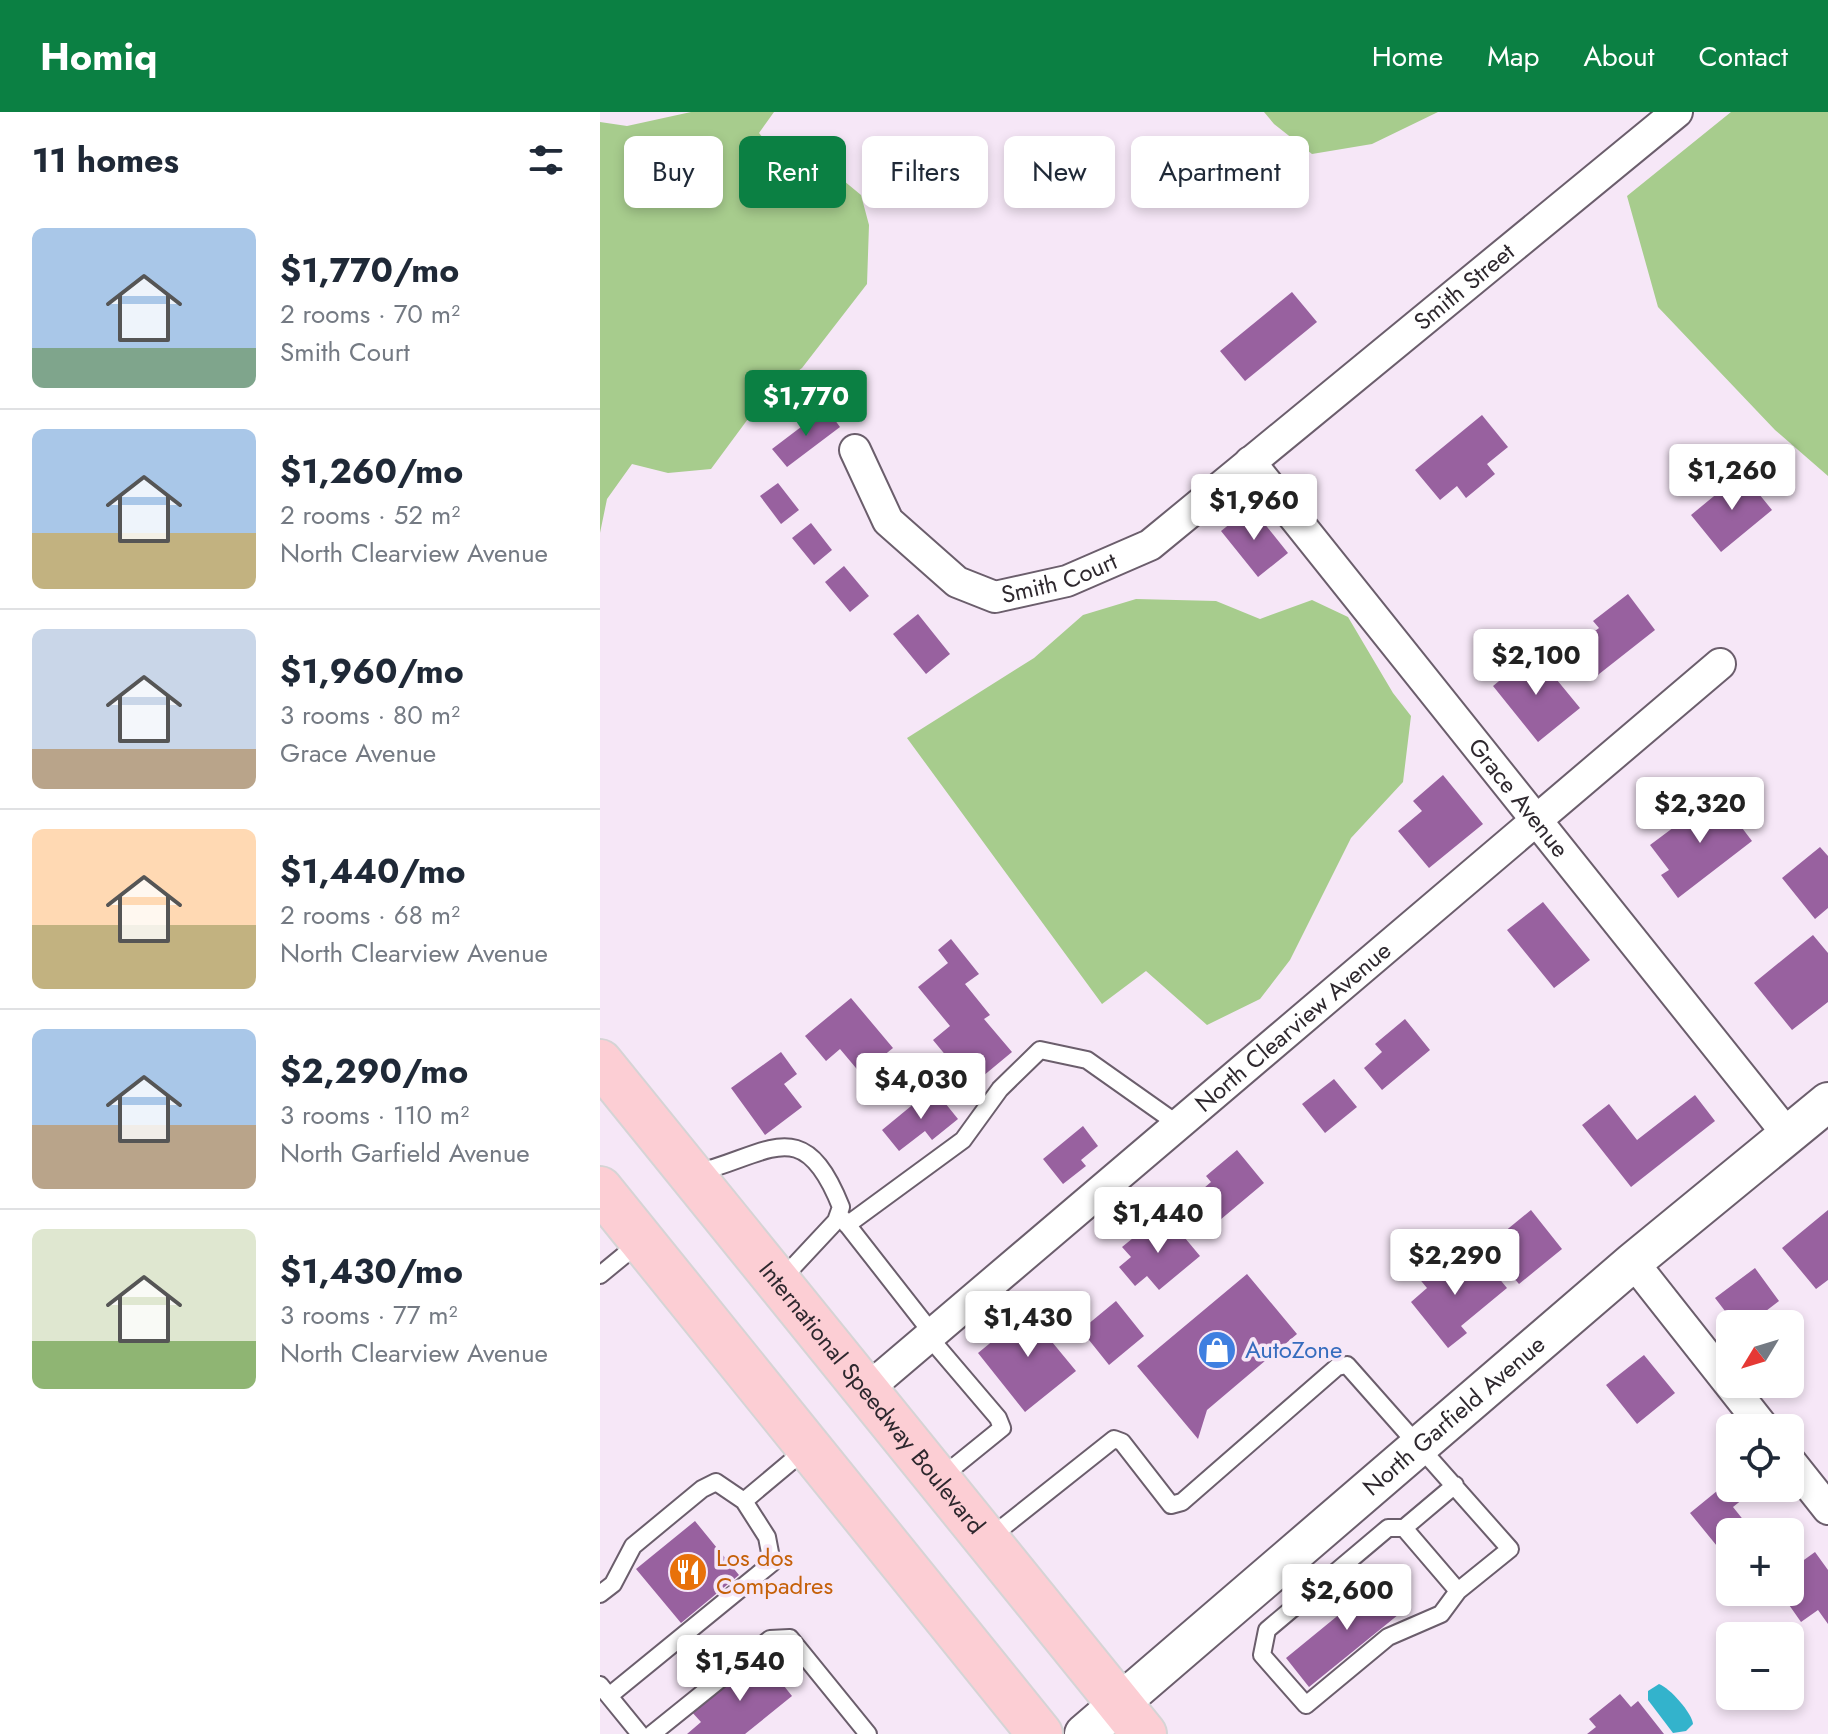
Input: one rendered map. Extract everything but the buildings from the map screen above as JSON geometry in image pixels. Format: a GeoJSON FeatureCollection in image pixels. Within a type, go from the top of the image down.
{"type":"FeatureCollection","features":[{"type":"Feature","properties":{"kind":"main road","name":"International Speedway Boulevard"},"geometry":{"type":"LineString","coordinates":[[600,1062],[1132,1719]]}},
{"type":"Feature","properties":{"kind":"main road"},"geometry":{"type":"LineString","coordinates":[[600,1189],[1040,1734]]}},
{"type":"Feature","properties":{"kind":"street","name":"Smith Street"},"geometry":{"type":"LineString","coordinates":[[1250,462],[1677,112]]}},
{"type":"Feature","properties":{"kind":"street","name":"Smith Court"},"geometry":{"type":"LineString","coordinates":[[855,450],[888,521],[957,582],[995,597],[1067,581],[1150,545],[1250,462]]}},
{"type":"Feature","properties":{"kind":"street","name":"Grace Avenue"},"geometry":{"type":"LineString","coordinates":[[1250,462],[1788,1135]]}},
{"type":"Feature","properties":{"kind":"street","name":"North Clearview Avenue"},"geometry":{"type":"LineString","coordinates":[[865,1391],[1720,664]]}},
{"type":"Feature","properties":{"kind":"street","name":"North Garfield Avenue"},"geometry":{"type":"LineString","coordinates":[[1084,1734],[1132,1719],[1420,1445],[1633,1262],[1828,1102]]}},
{"type":"Feature","properties":{"kind":"street"},"geometry":{"type":"LineString","coordinates":[[1633,1262],[1753,1414]]}},
{"type":"Feature","properties":{"kind":"street"},"geometry":{"type":"LineString","coordinates":[[1804,1479],[1828,1509]]}},
{"type":"Feature","properties":{"kind":"lane"},"geometry":{"type":"LineString","coordinates":[[778,1283],[836,1221],[963,1140],[1000,1089],[1040,1050],[1087,1060],[1179,1125]]}},
{"type":"Feature","properties":{"kind":"lane"},"geometry":{"type":"LineString","coordinates":[[691,1175],[734,1164],[771,1146],[795,1147],[814,1158],[834,1188],[842,1220],[998,1418],[1002,1428],[938,1480]]}},
{"type":"Feature","properties":{"kind":"lane"},"geometry":{"type":"LineString","coordinates":[[600,1275],[642,1241]]}},
{"type":"Feature","properties":{"kind":"lane"},"geometry":{"type":"LineString","coordinates":[[986,1540],[1114,1439],[1122,1442],[1171,1505],[1182,1502],[1337,1367],[1347,1365],[1420,1445],[1455,1485],[1510,1549],[1458,1591],[1441,1614],[1388,1637],[1306,1705],[1262,1655],[1267,1630],[1388,1528],[1404,1528],[1455,1485]]}},
{"type":"Feature","properties":{"kind":"lane"},"geometry":{"type":"LineString","coordinates":[[744,1501],[808,1447]]}},
{"type":"Feature","properties":{"kind":"lane"},"geometry":{"type":"LineString","coordinates":[[600,1594],[613,1584],[633,1546],[702,1489],[716,1482],[744,1501],[772,1551],[772,1563],[752,1583],[605,1690],[640,1734]]}},
{"type":"Feature","properties":{"kind":"lane"},"geometry":{"type":"LineString","coordinates":[[1404,1528],[1458,1591]]}},
{"type":"Feature","properties":{"kind":"lane"},"geometry":{"type":"LineString","coordinates":[[652,1734],[770,1639],[790,1638],[868,1734]]}},
{"type":"Feature","properties":{"kind":"green space"},"geometry":{"type":"Polygon","coordinates":[[[691,112],[774,112],[759,133],[762,136],[739,136],[739,208],[846,208],[846,183],[861,195],[869,225],[867,284],[802,368],[765,396],[711,469],[668,473],[632,464],[607,499],[600,533],[600,122],[627,126],[691,112]]]}},
{"type":"Feature","properties":{"kind":"green space"},"geometry":{"type":"Polygon","coordinates":[[[1264,112],[1438,112],[1372,144],[1312,154],[1309,152],[1309,136],[1289,136],[1264,112]]]}},
{"type":"Feature","properties":{"kind":"green space"},"geometry":{"type":"Polygon","coordinates":[[[1731,112],[1828,112],[1828,476],[1775,430],[1658,307],[1627,196],[1731,112]]]}},
{"type":"Feature","properties":{"kind":"green space"},"geometry":{"type":"Polygon","coordinates":[[[1136,599],[1216,601],[1260,619],[1312,600],[1348,617],[1393,693],[1411,716],[1403,782],[1351,838],[1290,960],[1260,999],[1207,1025],[1146,971],[1102,1004],[907,738],[1034,658],[1083,615],[1136,599]]]}},
{"type":"Feature","properties":{"kind":"water"},"geometry":{"type":"Polygon","coordinates":[[[1659,1684],[1689,1714],[1693,1724],[1686,1731],[1673,1733],[1648,1700],[1648,1691],[1659,1684]]]}},
{"type":"Feature","properties":{"kind":"place","name":"AutoZone"},"geometry":{"type":"Point","coordinates":[1217,1350]}},
{"type":"Feature","properties":{"kind":"place","name":"Los dos Compadres"},"geometry":{"type":"Point","coordinates":[688,1572]}}]}
